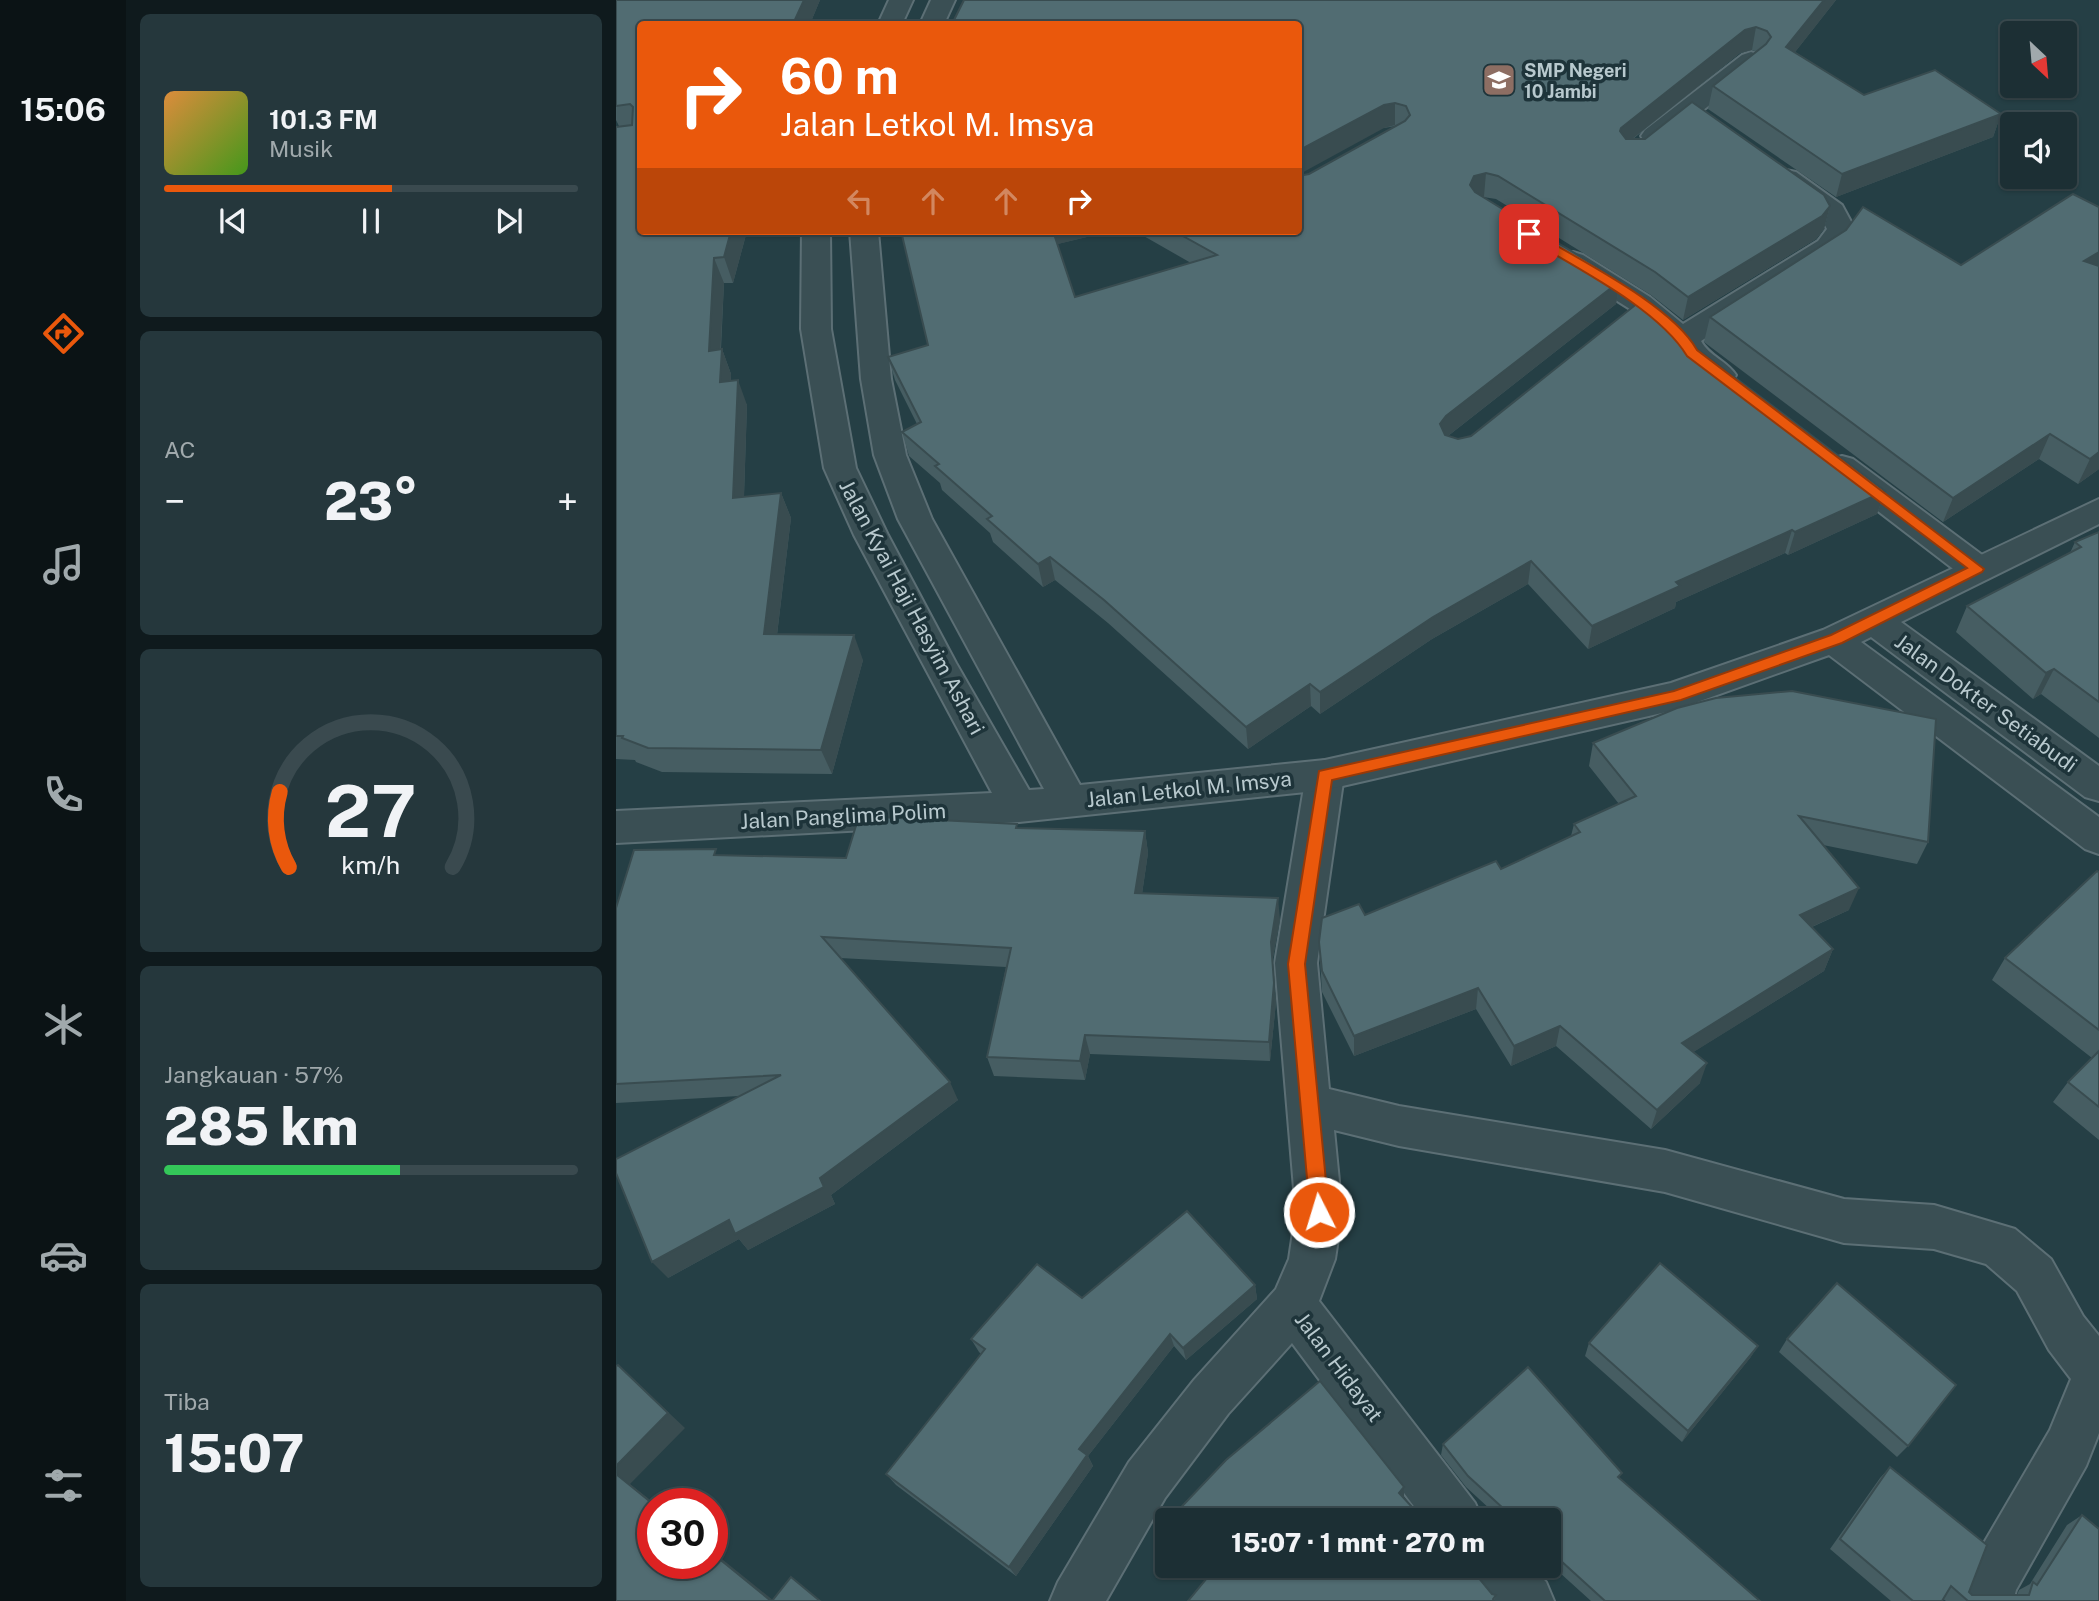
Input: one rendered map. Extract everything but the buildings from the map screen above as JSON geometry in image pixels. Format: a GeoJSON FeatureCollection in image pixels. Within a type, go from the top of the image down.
{"type":"FeatureCollection","features":[{"type":"Feature","properties":{"kind":"street"},"geometry":{"type":"LineString","coordinates":[[891,21],[901,0]]}},
{"type":"Feature","properties":{"kind":"street"},"geometry":{"type":"LineString","coordinates":[[933,21],[943,0]]}},
{"type":"Feature","properties":{"kind":"street"},"geometry":{"type":"LineString","coordinates":[[1632,153],[1752,60]]}},
{"type":"Feature","properties":{"kind":"street"},"geometry":{"type":"LineString","coordinates":[[1688,110],[1715,129]]}},
{"type":"Feature","properties":{"kind":"street"},"geometry":{"type":"LineString","coordinates":[[1685,340],[1695,329],[1828,247],[1841,229],[1832,211],[1758,158]]}},
{"type":"Feature","properties":{"kind":"street","name":"Jalan Kyai Haji Hasyim Ashari"},"geometry":{"type":"LineString","coordinates":[[816,235],[816,329],[840,468],[871,536],[1019,807]]}},
{"type":"Feature","properties":{"kind":"street","name":"Jalan Kyai Haji Hasyim Ashari"},"geometry":{"type":"LineString","coordinates":[[863,235],[876,380],[890,455],[915,519],[1070,802]]}},
{"type":"Feature","properties":{"kind":"street"},"geometry":{"type":"LineString","coordinates":[[1551,248],[1630,311],[1685,340],[1692,353],[1748,396]]}},
{"type":"Feature","properties":{"kind":"street"},"geometry":{"type":"LineString","coordinates":[[816,329],[872,316]]}},
{"type":"Feature","properties":{"kind":"street"},"geometry":{"type":"LineString","coordinates":[[1825,453],[1977,569]]}},
{"type":"Feature","properties":{"kind":"street","name":"Jalan Letkol M. Imsya"},"geometry":{"type":"LineString","coordinates":[[1070,802],[1325,775],[1675,696],[1833,640],[2099,510]]}},
{"type":"Feature","properties":{"kind":"street"},"geometry":{"type":"LineString","coordinates":[[871,536],[915,519]]}},
{"type":"Feature","properties":{"kind":"street","name":"Jalan Dokter Setiabudi"},"geometry":{"type":"LineString","coordinates":[[1874,621],[2099,786]]}},
{"type":"Feature","properties":{"kind":"street"},"geometry":{"type":"LineString","coordinates":[[1833,640],[2099,838]]}},
{"type":"Feature","properties":{"kind":"street","name":"Jalan Hidayat"},"geometry":{"type":"LineString","coordinates":[[1325,775],[1296,964],[1319,1212],[1312,1259],[1293,1306],[1447,1508]]}},
{"type":"Feature","properties":{"kind":"street","name":"Jalan Panglima Polim"},"geometry":{"type":"LineString","coordinates":[[616,827],[1019,807],[1070,802]]}},
{"type":"Feature","properties":{"kind":"street"},"geometry":{"type":"LineString","coordinates":[[1310,1104],[1399,1126],[1665,1171],[1844,1221],[1934,1227],[1999,1245],[2034,1275],[2066,1332],[2098,1372],[2068,1448],[1993,1579],[1986,1601]]}},
{"type":"Feature","properties":{"kind":"street"},"geometry":{"type":"LineString","coordinates":[[1077,1601],[1147,1480],[1211,1397],[1293,1306]]}},
{"type":"Feature","properties":{"kind":"street"},"geometry":{"type":"LineString","coordinates":[[1506,1578],[1527,1601]]}},
{"type":"Feature","properties":{"kind":"place","name":"SMP Negeri 10 Jambi"},"geometry":{"type":"Point","coordinates":[1499,80]}},
{"type":"Feature","properties":{"kind":"route"},"geometry":{"type":"LineString","coordinates":[[1319,1212],[1296,964],[1325,775],[1675,696],[1836,639],[1977,569],[1692,353],[1685,340],[1640,303],[1529,234]]}}]}
